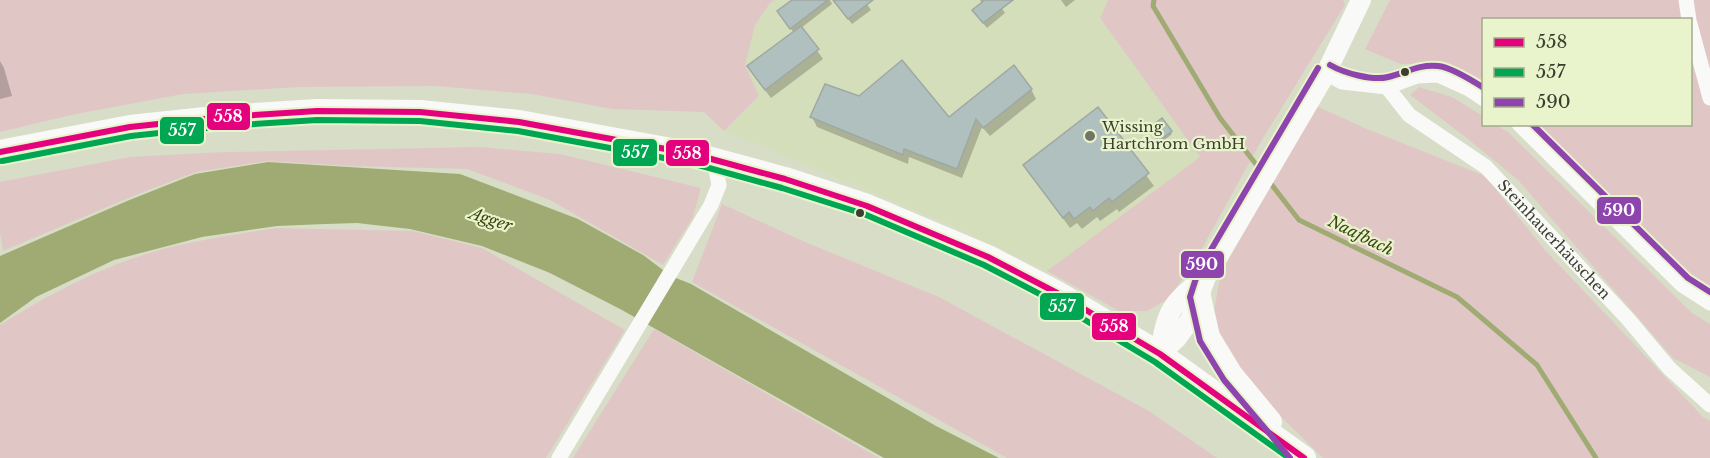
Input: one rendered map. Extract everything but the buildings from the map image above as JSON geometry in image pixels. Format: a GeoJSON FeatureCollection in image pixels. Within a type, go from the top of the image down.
{"type":"FeatureCollection","features":[{"type":"Feature","properties":{"kind":"main road"},"geometry":{"type":"LineString","coordinates":[[0,152],[130,127],[224,117],[317,111],[408,112],[519,122],[714,159],[867,206],[988,257],[1059,294],[1160,354],[1297,452]]}},
{"type":"Feature","properties":{"kind":"main road"},"geometry":{"type":"LineString","coordinates":[[1202,287],[1208,337],[1225,366],[1297,452]]}},
{"type":"Feature","properties":{"kind":"street"},"geometry":{"type":"LineString","coordinates":[[1160,354],[1176,339],[1190,320],[1202,287],[1326,73],[1361,0]]}},
{"type":"Feature","properties":{"kind":"street"},"geometry":{"type":"LineString","coordinates":[[1686,0],[1689,18]]}},
{"type":"Feature","properties":{"kind":"street"},"geometry":{"type":"LineString","coordinates":[[1692,30],[1710,99]]}},
{"type":"Feature","properties":{"kind":"street"},"geometry":{"type":"LineString","coordinates":[[1326,73],[1342,82],[1387,87],[1417,76],[1438,75],[1482,98]]}},
{"type":"Feature","properties":{"kind":"street","name":"Steinhauerhäuschen"},"geometry":{"type":"LineString","coordinates":[[1387,87],[1409,115],[1486,167],[1628,319],[1669,368],[1710,405]]}},
{"type":"Feature","properties":{"kind":"street"},"geometry":{"type":"LineString","coordinates":[[1521,126],[1682,285],[1710,303]]}},
{"type":"Feature","properties":{"kind":"street"},"geometry":{"type":"LineString","coordinates":[[559,458],[702,221],[719,186],[714,159]]}},
{"type":"Feature","properties":{"kind":"shaded area"},"geometry":{"type":"Polygon","coordinates":[[[0,0],[775,0],[770,3],[755,25],[745,65],[759,96],[724,131],[704,112],[612,109],[532,94],[435,86],[298,87],[183,94],[71,115],[0,132],[0,0]]]}},
{"type":"Feature","properties":{"kind":"shaded area"},"geometry":{"type":"Polygon","coordinates":[[[775,0],[1108,0],[1100,18],[1200,157],[1047,271],[946,223],[724,131],[759,96],[745,65],[755,25],[770,3],[775,0]]]}},
{"type":"Feature","properties":{"kind":"shaded area"},"geometry":{"type":"Polygon","coordinates":[[[1108,0],[1343,0],[1345,5],[1263,138],[1194,263],[1167,300],[1147,311],[1119,311],[1047,271],[1200,157],[1100,18],[1108,0]]]}},
{"type":"Feature","properties":{"kind":"shaded area"},"geometry":{"type":"Polygon","coordinates":[[[1390,0],[1710,0],[1710,290],[1703,288],[1538,126],[1692,126],[1692,18],[1482,18],[1482,80],[1449,64],[1400,64],[1365,49],[1390,0]]]}},
{"type":"Feature","properties":{"kind":"shaded area"},"geometry":{"type":"Polygon","coordinates":[[[1419,87],[1452,97],[1482,115],[1482,126],[1498,126],[1508,132],[1692,313],[1710,324],[1710,377],[1673,358],[1518,180],[1410,95],[1419,87]]]}},
{"type":"Feature","properties":{"kind":"shaded area"},"geometry":{"type":"Polygon","coordinates":[[[1316,106],[1485,176],[1546,251],[1703,417],[1710,421],[1710,458],[1323,458],[1279,415],[1223,350],[1212,321],[1221,273],[1316,106]]]}},
{"type":"Feature","properties":{"kind":"shaded area"},"geometry":{"type":"Polygon","coordinates":[[[480,147],[560,154],[701,188],[693,217],[663,265],[550,200],[467,169],[267,161],[196,172],[3,251],[0,233],[0,182],[130,157],[224,152],[480,147]]]}},
{"type":"Feature","properties":{"kind":"shaded area"},"geometry":{"type":"Polygon","coordinates":[[[722,204],[805,242],[939,297],[1149,411],[1217,458],[1007,458],[692,282],[722,204]]]}},
{"type":"Feature","properties":{"kind":"shaded area"},"geometry":{"type":"Polygon","coordinates":[[[277,228],[413,231],[482,248],[625,330],[546,458],[0,458],[0,325],[70,285],[127,260],[194,242],[277,228]]]}},
{"type":"Feature","properties":{"kind":"shaded area"},"geometry":{"type":"Polygon","coordinates":[[[654,329],[879,458],[573,458],[654,329]]]}},
{"type":"Feature","properties":{"kind":"water","name":"Agger"},"geometry":{"type":"Polygon","coordinates":[[[268,162],[460,174],[578,219],[643,255],[671,276],[691,284],[936,426],[999,458],[884,458],[622,310],[550,273],[482,246],[410,229],[357,223],[325,224],[277,226],[202,237],[114,260],[36,297],[0,323],[0,256],[195,174],[268,162]]]}},
{"type":"Feature","properties":{"kind":"waterway","name":"Naafbach"},"geometry":{"type":"LineString","coordinates":[[1154,0],[1153,6],[1220,118],[1262,172]]}},
{"type":"Feature","properties":{"kind":"waterway","name":"Naafbach"},"geometry":{"type":"LineString","coordinates":[[1268,180],[1299,220],[1457,297],[1537,365],[1596,458]]}},
{"type":"Feature","properties":{"kind":"transit line","name":"590"},"geometry":{"type":"LineString","coordinates":[[1330,65],[1343,71],[1374,78],[1388,77],[1425,66],[1438,66],[1468,78],[1482,87]]}},
{"type":"Feature","properties":{"kind":"transit line","name":"590"},"geometry":{"type":"LineString","coordinates":[[1290,458],[1224,380],[1200,341],[1190,297],[1198,272],[1318,68]]}},
{"type":"Feature","properties":{"kind":"transit line","name":"558"},"geometry":{"type":"LineString","coordinates":[[0,152],[130,127],[224,117],[317,111],[420,112],[519,122],[693,154],[785,179],[867,206],[988,257],[1059,294],[1160,354],[1304,458]]}},
{"type":"Feature","properties":{"kind":"transit line","name":"557"},"geometry":{"type":"LineString","coordinates":[[2,161],[131,136],[225,126],[317,120],[420,121],[518,131],[691,163],[864,214],[984,265],[1055,302],[1155,362],[1289,458]]}},
{"type":"Feature","properties":{"kind":"transit line","name":"590"},"geometry":{"type":"LineString","coordinates":[[1534,126],[1688,278],[1710,292]]}},
{"type":"Feature","properties":{"kind":"place","name":"Wissing Hartchrom GmbH"},"geometry":{"type":"Point","coordinates":[1090,136]}}]}
